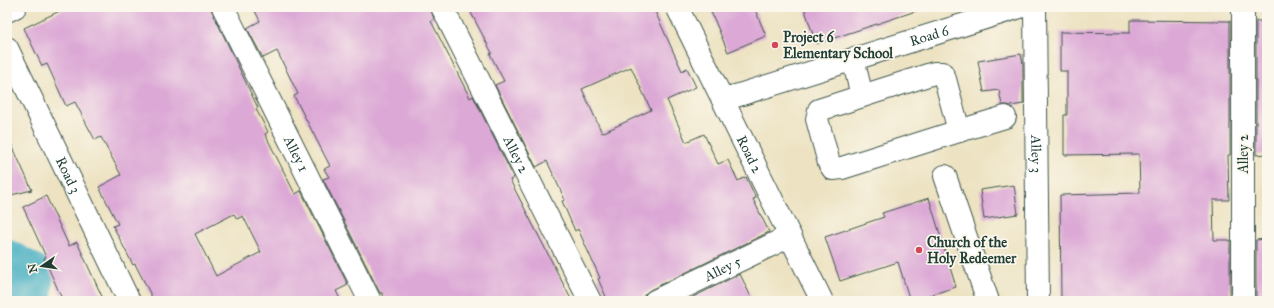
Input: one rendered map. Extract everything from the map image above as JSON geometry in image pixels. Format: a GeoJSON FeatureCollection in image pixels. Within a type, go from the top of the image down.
{"type":"FeatureCollection","features":[{"type":"Feature","properties":{"kind":"street"},"geometry":{"type":"LineString","coordinates":[[7,11],[15,7]]}},
{"type":"Feature","properties":{"kind":"street","name":"Alley 1"},"geometry":{"type":"LineString","coordinates":[[223,7],[370,301]]}},
{"type":"Feature","properties":{"kind":"street","name":"Alley 2"},"geometry":{"type":"LineString","coordinates":[[442,7],[590,301]]}},
{"type":"Feature","properties":{"kind":"street","name":"Road 2"},"geometry":{"type":"LineString","coordinates":[[677,7],[822,301]]}},
{"type":"Feature","properties":{"kind":"street","name":"Road 6"},"geometry":{"type":"LineString","coordinates":[[723,100],[1020,7]]}},
{"type":"Feature","properties":{"kind":"street","name":"Alley 3"},"geometry":{"type":"LineString","coordinates":[[1035,7],[1038,301]]}},
{"type":"Feature","properties":{"kind":"street","name":"Alley 2"},"geometry":{"type":"LineString","coordinates":[[1243,7],[1243,301]]}},
{"type":"Feature","properties":{"kind":"street","name":"Road 3"},"geometry":{"type":"LineString","coordinates":[[7,48],[130,301]]}},
{"type":"Feature","properties":{"kind":"street"},"geometry":{"type":"LineString","coordinates":[[853,59],[862,96]]}},
{"type":"Feature","properties":{"kind":"street"},"geometry":{"type":"LineString","coordinates":[[959,131],[945,79],[942,73],[934,72],[819,110],[817,119],[829,163],[833,169],[842,168],[1005,117]]}},
{"type":"Feature","properties":{"kind":"street"},"geometry":{"type":"LineString","coordinates":[[945,176],[988,301]]}},
{"type":"Feature","properties":{"kind":"street","name":"Alley 5"},"geometry":{"type":"LineString","coordinates":[[655,301],[790,236]]}},
{"type":"Feature","properties":{"kind":"building"},"geometry":{"type":"Polygon","coordinates":[[[68,7],[210,7],[258,108],[256,109],[268,132],[265,134],[295,194],[301,191],[348,285],[336,291],[341,301],[154,301],[113,226],[118,224],[99,187],[121,175],[101,137],[95,140],[75,102],[66,106],[47,64],[42,66],[24,28],[68,7]],[[234,214],[195,234],[216,276],[261,252],[243,216],[237,219],[234,214]]]}},
{"type":"Feature","properties":{"kind":"building"},"geometry":{"type":"Polygon","coordinates":[[[253,7],[430,7],[434,19],[431,21],[470,98],[473,96],[514,178],[510,180],[572,301],[386,301],[382,293],[380,293],[323,179],[329,177],[324,169],[330,166],[294,96],[298,94],[277,51],[263,58],[247,28],[260,21],[253,7]]]}},
{"type":"Feature","properties":{"kind":"building"},"geometry":{"type":"Polygon","coordinates":[[[468,7],[653,7],[682,71],[687,68],[696,87],[667,100],[686,142],[704,134],[718,164],[728,160],[738,181],[746,177],[756,198],[753,199],[769,232],[650,290],[643,298],[637,301],[608,301],[598,279],[600,278],[578,229],[575,231],[562,201],[565,200],[547,161],[536,167],[495,85],[504,81],[490,54],[492,53],[468,7]],[[631,67],[582,89],[602,133],[651,110],[631,67]]]}},
{"type":"Feature","properties":{"kind":"building"},"geometry":{"type":"Polygon","coordinates":[[[709,7],[754,7],[766,36],[728,52],[709,7]]]}},
{"type":"Feature","properties":{"kind":"building"},"geometry":{"type":"Polygon","coordinates":[[[804,7],[915,7],[916,11],[816,44],[804,7]]]}},
{"type":"Feature","properties":{"kind":"building"},"geometry":{"type":"Polygon","coordinates":[[[1130,20],[1230,21],[1230,155],[1228,155],[1229,200],[1213,200],[1214,240],[1230,240],[1230,301],[1061,301],[1060,195],[1140,193],[1139,154],[1064,155],[1064,115],[1067,115],[1067,71],[1060,71],[1060,32],[1130,33],[1130,20]]]}},
{"type":"Feature","properties":{"kind":"building"},"geometry":{"type":"Polygon","coordinates":[[[1256,21],[1267,21],[1267,154],[1256,155],[1256,21]]]}},
{"type":"Feature","properties":{"kind":"building"},"geometry":{"type":"Polygon","coordinates":[[[1021,54],[1023,64],[1023,104],[1011,106],[1002,105],[999,90],[984,92],[978,61],[1021,54]]]}},
{"type":"Feature","properties":{"kind":"building"},"geometry":{"type":"Polygon","coordinates":[[[7,134],[32,190],[7,196],[7,134]]]}},
{"type":"Feature","properties":{"kind":"building"},"geometry":{"type":"Polygon","coordinates":[[[1014,185],[1018,214],[984,219],[980,190],[1014,185]]]}},
{"type":"Feature","properties":{"kind":"building"},"geometry":{"type":"Polygon","coordinates":[[[46,196],[69,246],[77,242],[104,301],[63,301],[44,258],[46,257],[23,207],[46,196]]]}},
{"type":"Feature","properties":{"kind":"building","name":"Church of the Holy Redeemer"},"geometry":{"type":"Polygon","coordinates":[[[929,198],[956,287],[910,301],[898,262],[840,281],[825,237],[884,217],[882,213],[929,198]]]}},
{"type":"Feature","properties":{"kind":"building"},"geometry":{"type":"Polygon","coordinates":[[[1267,239],[1267,301],[1256,301],[1256,240],[1267,239]]]}},
{"type":"Feature","properties":{"kind":"building"},"geometry":{"type":"Polygon","coordinates":[[[740,274],[753,301],[695,301],[693,297],[740,274]]]}},
{"type":"Feature","properties":{"kind":"waterway"},"geometry":{"type":"LineString","coordinates":[[7,261],[32,275],[30,301]]}},
{"type":"Feature","properties":{"kind":"place","name":"Project 6 Elementary School"},"geometry":{"type":"Point","coordinates":[775,45]}},
{"type":"Feature","properties":{"kind":"place","name":"Church of the Holy Redeemer"},"geometry":{"type":"Point","coordinates":[919,250]}}]}
